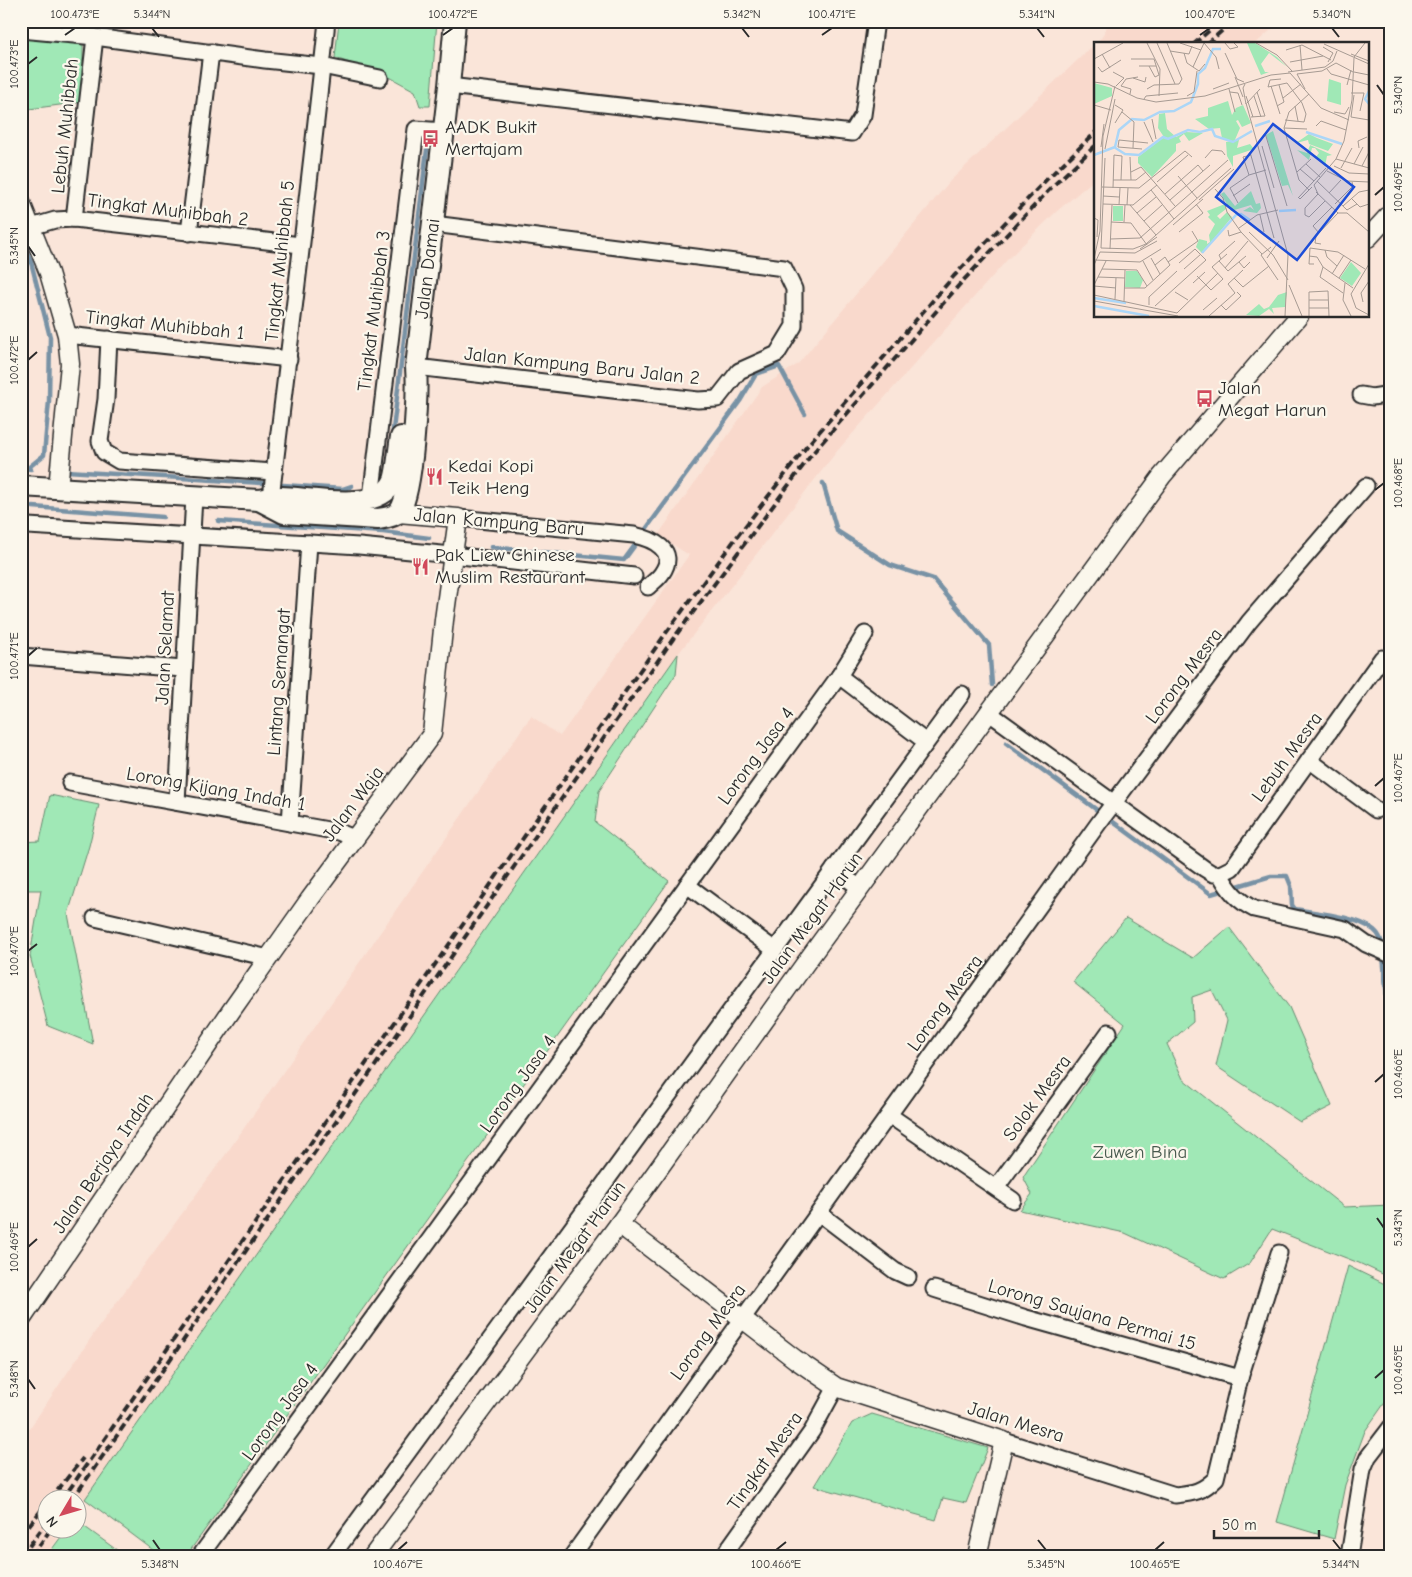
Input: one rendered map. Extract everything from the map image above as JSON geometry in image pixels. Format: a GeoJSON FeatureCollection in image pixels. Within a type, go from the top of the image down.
{"type":"FeatureCollection","features":[{"type":"Feature","properties":{"kind":"main road","name":"Jalan Damai"},"geometry":{"type":"LineString","coordinates":[[398,513],[407,490],[410,473],[418,388],[416,367],[455,21]]}},
{"type":"Feature","properties":{"kind":"main road","name":"Jalan Kampung Baru"},"geometry":{"type":"LineString","coordinates":[[21,486],[267,501],[352,503],[371,498],[385,491],[394,482],[408,391],[416,367]]}},
{"type":"Feature","properties":{"kind":"main road","name":"Jalan Kampung Baru"},"geometry":{"type":"LineString","coordinates":[[267,501],[284,513],[378,519],[390,517],[398,513]]}},
{"type":"Feature","properties":{"kind":"street","name":"Tingkat Muhibbah 5"},"geometry":{"type":"LineString","coordinates":[[267,501],[274,472],[289,359],[327,21]]}},
{"type":"Feature","properties":{"kind":"street"},"geometry":{"type":"LineString","coordinates":[[449,86],[852,133],[862,115],[876,21]]}},
{"type":"Feature","properties":{"kind":"street"},"geometry":{"type":"LineString","coordinates":[[21,30],[95,37],[322,66],[380,78]]}},
{"type":"Feature","properties":{"kind":"street","name":"Lebuh Muhibbah"},"geometry":{"type":"LineString","coordinates":[[74,219],[95,37]]}},
{"type":"Feature","properties":{"kind":"street"},"geometry":{"type":"LineString","coordinates":[[189,233],[211,52]]}},
{"type":"Feature","properties":{"kind":"street","name":"Tingkat Muhibbah 3"},"geometry":{"type":"LineString","coordinates":[[371,498],[416,129],[444,131]]}},
{"type":"Feature","properties":{"kind":"street"},"geometry":{"type":"LineString","coordinates":[[21,203],[49,273],[67,335],[70,364],[58,488]]}},
{"type":"Feature","properties":{"kind":"street"},"geometry":{"type":"LineString","coordinates":[[1370,236],[1391,213]]}},
{"type":"Feature","properties":{"kind":"street","name":"Tingkat Muhibbah 2"},"geometry":{"type":"LineString","coordinates":[[31,227],[56,220],[74,219],[301,246]]}},
{"type":"Feature","properties":{"kind":"street","name":"Jalan Kampung Baru Jalan 2"},"geometry":{"type":"LineString","coordinates":[[416,367],[698,400],[717,399],[739,371],[777,354],[794,326],[794,289],[784,268],[433,224]]}},
{"type":"Feature","properties":{"kind":"street","name":"Jalan Megat Harun"},"geometry":{"type":"LineString","coordinates":[[373,1556],[620,1224],[860,888],[1162,476],[1297,318]]}},
{"type":"Feature","properties":{"kind":"street","name":"Tingkat Muhibbah 1"},"geometry":{"type":"LineString","coordinates":[[67,335],[289,359]]}},
{"type":"Feature","properties":{"kind":"street"},"geometry":{"type":"LineString","coordinates":[[109,339],[106,399],[100,441],[104,452],[119,461],[274,472]]}},
{"type":"Feature","properties":{"kind":"street"},"geometry":{"type":"LineString","coordinates":[[1361,395],[1372,397],[1391,394]]}},
{"type":"Feature","properties":{"kind":"street","name":"Lorong Mesra"},"geometry":{"type":"LineString","coordinates":[[578,1554],[743,1318],[1098,824],[1249,622],[1366,486]]}},
{"type":"Feature","properties":{"kind":"street","name":"Jalan Selamat"},"geometry":{"type":"LineString","coordinates":[[177,802],[194,497]]}},
{"type":"Feature","properties":{"kind":"street","name":"Jalan Kampung Baru"},"geometry":{"type":"LineString","coordinates":[[398,513],[634,534],[649,538],[663,550],[667,557],[666,566],[662,574],[648,587]]}},
{"type":"Feature","properties":{"kind":"street","name":"Jalan Waja"},"geometry":{"type":"LineString","coordinates":[[186,1079],[354,838],[432,734],[452,555],[458,518]]}},
{"type":"Feature","properties":{"kind":"street"},"geometry":{"type":"LineString","coordinates":[[28,526],[309,543],[452,555],[634,576]]}},
{"type":"Feature","properties":{"kind":"street","name":"Lintang Semangat"},"geometry":{"type":"LineString","coordinates":[[290,823],[309,543]]}},
{"type":"Feature","properties":{"kind":"street","name":"Lorong Jasa 4"},"geometry":{"type":"LineString","coordinates":[[200,1556],[839,676],[865,634]]}},
{"type":"Feature","properties":{"kind":"street"},"geometry":{"type":"LineString","coordinates":[[21,656],[183,669]]}},
{"type":"Feature","properties":{"kind":"street","name":"Lebuh Mesra"},"geometry":{"type":"LineString","coordinates":[[1226,885],[1232,868],[1382,658]]}},
{"type":"Feature","properties":{"kind":"street"},"geometry":{"type":"LineString","coordinates":[[839,676],[926,742]]}},
{"type":"Feature","properties":{"kind":"street","name":"Jalan Megat Harun"},"geometry":{"type":"LineString","coordinates":[[332,1556],[962,694]]}},
{"type":"Feature","properties":{"kind":"street"},"geometry":{"type":"LineString","coordinates":[[988,712],[1111,808],[1213,874],[1226,885],[1242,904],[1254,909],[1345,930],[1366,944],[1391,955]]}},
{"type":"Feature","properties":{"kind":"street"},"geometry":{"type":"LineString","coordinates":[[1309,760],[1376,810]]}},
{"type":"Feature","properties":{"kind":"street","name":"Lorong Kijang Indah 1"},"geometry":{"type":"LineString","coordinates":[[70,783],[339,832],[354,838]]}},
{"type":"Feature","properties":{"kind":"street"},"geometry":{"type":"LineString","coordinates":[[834,869],[860,888]]}},
{"type":"Feature","properties":{"kind":"street"},"geometry":{"type":"LineString","coordinates":[[687,885],[775,950]]}},
{"type":"Feature","properties":{"kind":"street"},"geometry":{"type":"LineString","coordinates":[[95,918],[269,958]]}},
{"type":"Feature","properties":{"kind":"street","name":"Solok Mesra"},"geometry":{"type":"LineString","coordinates":[[996,1188],[1109,1032]]}},
{"type":"Feature","properties":{"kind":"street","name":"Jalan Berjaya Indah"},"geometry":{"type":"LineString","coordinates":[[21,1320],[186,1079]]}},
{"type":"Feature","properties":{"kind":"street"},"geometry":{"type":"LineString","coordinates":[[889,1115],[1012,1200]]}},
{"type":"Feature","properties":{"kind":"street"},"geometry":{"type":"LineString","coordinates":[[819,1212],[895,1271],[908,1277]]}},
{"type":"Feature","properties":{"kind":"street","name":"Jalan Mesra"},"geometry":{"type":"LineString","coordinates":[[620,1224],[795,1359],[836,1387],[1175,1495],[1195,1493],[1209,1485],[1216,1478],[1240,1378],[1279,1253]]}},
{"type":"Feature","properties":{"kind":"street","name":"Lorong Saujana Permai 15"},"geometry":{"type":"LineString","coordinates":[[934,1289],[1026,1318],[1240,1378]]}},
{"type":"Feature","properties":{"kind":"street","name":"Tingkat Mesra"},"geometry":{"type":"LineString","coordinates":[[723,1556],[812,1431],[836,1387]]}},
{"type":"Feature","properties":{"kind":"street"},"geometry":{"type":"LineString","coordinates":[[1349,1556],[1363,1469],[1368,1457],[1391,1427]]}},
{"type":"Feature","properties":{"kind":"street"},"geometry":{"type":"LineString","coordinates":[[977,1556],[1004,1441]]}},
{"type":"Feature","properties":{"kind":"shaded area"},"geometry":{"type":"Polygon","coordinates":[[[1109,21],[1281,21],[1257,42],[1097,42],[1102,37],[1109,21]]]}},
{"type":"Feature","properties":{"kind":"shaded area"},"geometry":{"type":"Polygon","coordinates":[[[1094,45],[1094,180],[1056,212],[1007,260],[838,450],[678,654],[88,1496],[88,1490],[38,1490],[38,1540],[57,1540],[45,1556],[21,1556],[21,1441],[97,1329],[226,1154],[531,716],[560,736],[689,555],[658,535],[762,387],[798,364],[950,181],[1094,45]]]}},
{"type":"Feature","properties":{"kind":"green space"},"geometry":{"type":"Polygon","coordinates":[[[339,21],[437,21],[430,106],[420,106],[415,91],[384,74],[335,58],[339,21]]]}},
{"type":"Feature","properties":{"kind":"green space"},"geometry":{"type":"Polygon","coordinates":[[[21,37],[83,41],[83,102],[21,110],[21,37]]]}},
{"type":"Feature","properties":{"kind":"green space"},"geometry":{"type":"Polygon","coordinates":[[[678,654],[676,674],[599,791],[595,822],[669,881],[189,1552],[174,1556],[161,1556],[88,1501],[88,1495],[678,654]]]}},
{"type":"Feature","properties":{"kind":"green space"},"geometry":{"type":"Polygon","coordinates":[[[50,795],[99,805],[89,846],[68,914],[93,1044],[48,1026],[30,956],[41,890],[21,890],[21,842],[40,841],[50,795]]]}},
{"type":"Feature","properties":{"kind":"green space","name":"Zuwen Bina"},"geometry":{"type":"Polygon","coordinates":[[[1126,918],[1193,958],[1229,927],[1289,1007],[1332,1106],[1300,1122],[1216,1066],[1227,1020],[1212,990],[1192,997],[1193,1022],[1167,1044],[1183,1079],[1344,1207],[1391,1205],[1391,1278],[1359,1263],[1272,1229],[1250,1263],[1224,1279],[1125,1233],[1020,1210],[1032,1194],[1023,1177],[1125,1024],[1073,982],[1126,918]]]}},
{"type":"Feature","properties":{"kind":"green space"},"geometry":{"type":"Polygon","coordinates":[[[1348,1266],[1391,1287],[1391,1394],[1365,1431],[1345,1485],[1334,1539],[1277,1522],[1348,1266]]]}},
{"type":"Feature","properties":{"kind":"green space"},"geometry":{"type":"Polygon","coordinates":[[[872,1414],[988,1448],[966,1503],[943,1498],[936,1520],[814,1486],[852,1423],[872,1414]]]}},
{"type":"Feature","properties":{"kind":"green space"},"geometry":{"type":"Polygon","coordinates":[[[88,1529],[125,1556],[47,1556],[59,1540],[88,1540],[88,1529]]]}},
{"type":"Feature","properties":{"kind":"waterway"},"geometry":{"type":"LineString","coordinates":[[392,438],[428,141]]}},
{"type":"Feature","properties":{"kind":"waterway"},"geometry":{"type":"LineString","coordinates":[[21,241],[31,262],[50,337],[49,401],[44,455],[28,468]]}},
{"type":"Feature","properties":{"kind":"waterway"},"geometry":{"type":"LineString","coordinates":[[646,529],[740,401],[756,374],[779,366],[805,414]]}},
{"type":"Feature","properties":{"kind":"waterway"},"geometry":{"type":"LineString","coordinates":[[21,468],[31,469]]}},
{"type":"Feature","properties":{"kind":"waterway"},"geometry":{"type":"LineString","coordinates":[[67,471],[262,483]]}},
{"type":"Feature","properties":{"kind":"waterway"},"geometry":{"type":"LineString","coordinates":[[823,483],[837,531],[890,565],[933,579],[989,645],[992,685]]}},
{"type":"Feature","properties":{"kind":"waterway"},"geometry":{"type":"LineString","coordinates":[[283,485],[343,489],[352,486]]}},
{"type":"Feature","properties":{"kind":"waterway"},"geometry":{"type":"LineString","coordinates":[[33,507],[163,517]]}},
{"type":"Feature","properties":{"kind":"waterway"},"geometry":{"type":"LineString","coordinates":[[218,521],[383,532],[429,538]]}},
{"type":"Feature","properties":{"kind":"waterway"},"geometry":{"type":"LineString","coordinates":[[491,547],[624,560],[638,541]]}},
{"type":"Feature","properties":{"kind":"waterway"},"geometry":{"type":"LineString","coordinates":[[1006,743],[1211,894],[1271,876],[1287,876],[1291,886],[1292,905],[1295,909],[1357,921],[1378,934],[1383,948]]}},
{"type":"Feature","properties":{"kind":"waterway"},"geometry":{"type":"LineString","coordinates":[[1383,955],[1389,1021],[1391,1113]]}},
{"type":"Feature","properties":{"kind":"railway"},"geometry":{"type":"LineString","coordinates":[[1196,42],[1220,21]]}},
{"type":"Feature","properties":{"kind":"railway"},"geometry":{"type":"LineString","coordinates":[[1209,42],[1233,21]]}},
{"type":"Feature","properties":{"kind":"railway"},"geometry":{"type":"LineString","coordinates":[[69,1490],[666,633],[736,538],[807,446],[954,276],[1046,180],[1094,134]]}},
{"type":"Feature","properties":{"kind":"railway"},"geometry":{"type":"LineString","coordinates":[[79,1490],[673,639],[812,454],[960,284],[1053,186],[1094,147]]}},
{"type":"Feature","properties":{"kind":"railway"},"geometry":{"type":"LineString","coordinates":[[58,1490],[83,1458]]}},
{"type":"Feature","properties":{"kind":"railway"},"geometry":{"type":"LineString","coordinates":[[21,1535],[38,1514]]}},
{"type":"Feature","properties":{"kind":"railway"},"geometry":{"type":"LineString","coordinates":[[22,1556],[38,1534]]}},
{"type":"Feature","properties":{"kind":"railway"},"geometry":{"type":"LineString","coordinates":[[32,1556],[43,1540]]}},
{"type":"Feature","properties":{"kind":"place","name":"AADK Bukit Mertajam"},"geometry":{"type":"Point","coordinates":[431,138]}},
{"type":"Feature","properties":{"kind":"place","name":"Jalan Megat Harun"},"geometry":{"type":"Point","coordinates":[1204,399]}},
{"type":"Feature","properties":{"kind":"place","name":"Kedai Kopi Teik Heng"},"geometry":{"type":"Point","coordinates":[434,477]}},
{"type":"Feature","properties":{"kind":"place","name":"Pak Liew Chinese Muslim Restaurant"},"geometry":{"type":"Point","coordinates":[421,566]}}]}
